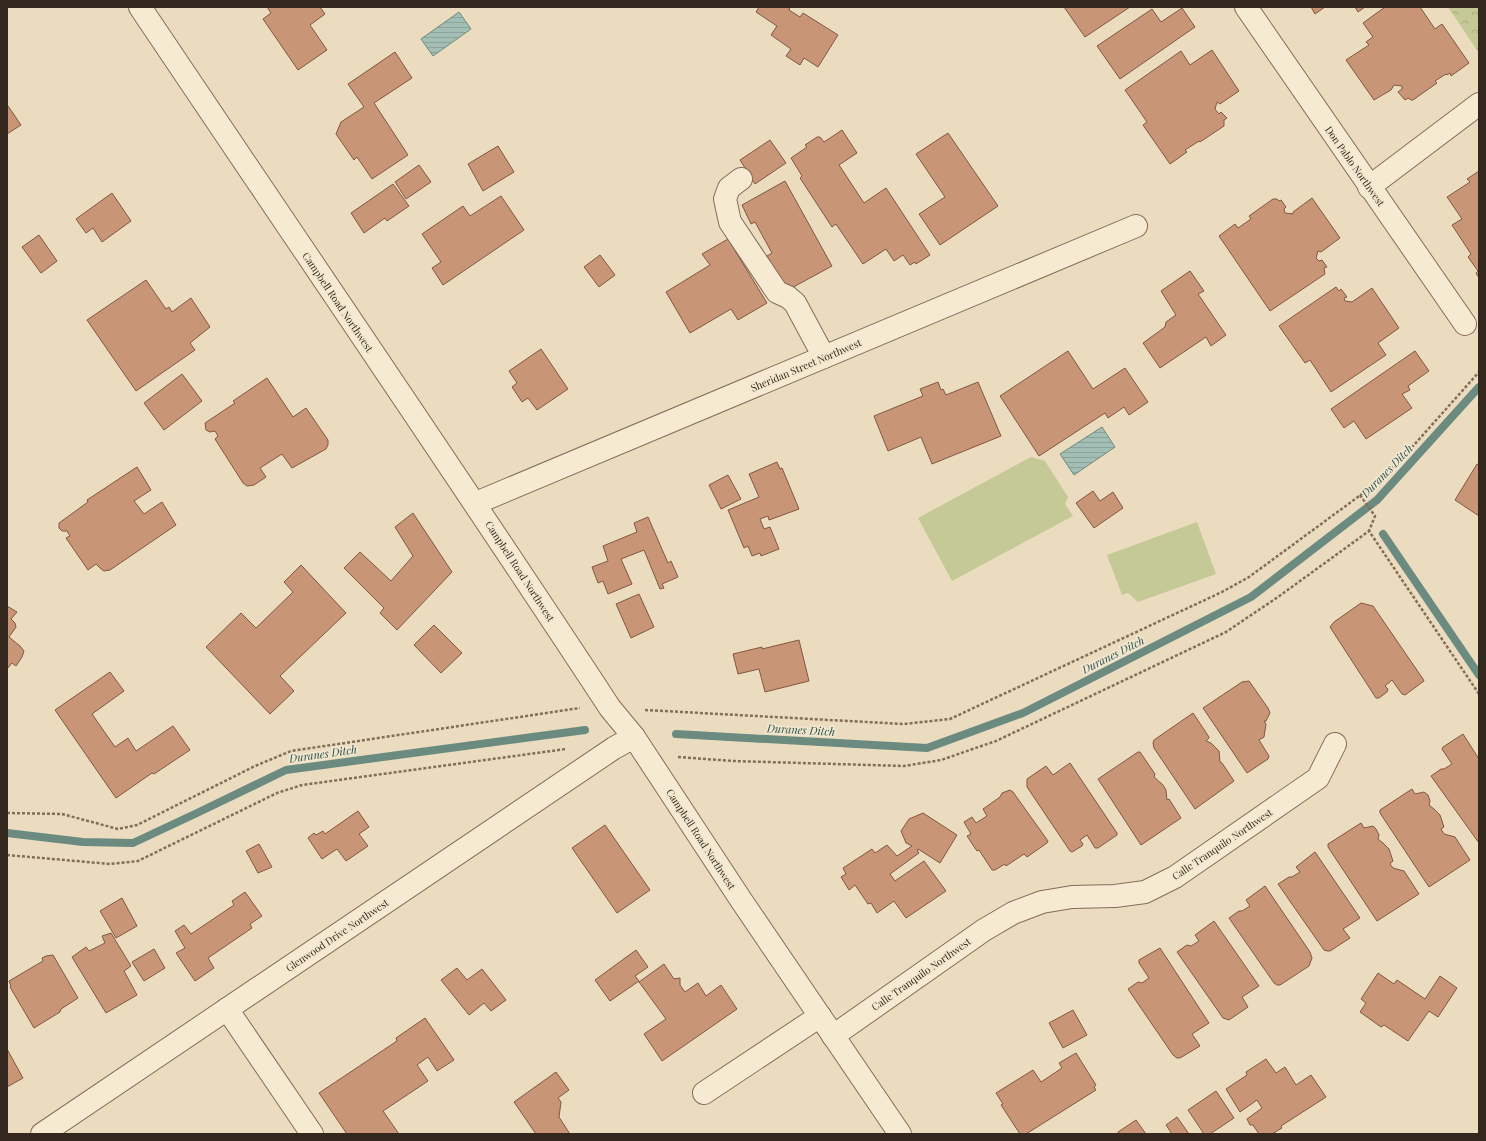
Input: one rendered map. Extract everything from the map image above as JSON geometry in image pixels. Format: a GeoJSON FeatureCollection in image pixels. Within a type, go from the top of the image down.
{"type":"FeatureCollection","features":[{"type":"Feature","properties":{"kind":"street","name":"Campbell Road Northwest"},"geometry":{"type":"LineString","coordinates":[[140,7],[339,304],[476,504],[610,708],[634,737],[741,900],[900,1134]]}},
{"type":"Feature","properties":{"kind":"street","name":"Don Pablo Northwest"},"geometry":{"type":"LineString","coordinates":[[1246,7],[1465,324]]}},
{"type":"Feature","properties":{"kind":"street"},"geometry":{"type":"LineString","coordinates":[[1369,187],[1479,104]]}},
{"type":"Feature","properties":{"kind":"street"},"geometry":{"type":"LineString","coordinates":[[742,179],[729,188],[725,199],[730,222],[777,292],[795,302],[824,357]]}},
{"type":"Feature","properties":{"kind":"street","name":"Sheridan Street Northwest"},"geometry":{"type":"LineString","coordinates":[[476,504],[1136,226]]}},
{"type":"Feature","properties":{"kind":"street","name":"Glenwood Drive Northwest"},"geometry":{"type":"LineString","coordinates":[[42,1134],[614,748],[634,737]]}},
{"type":"Feature","properties":{"kind":"street","name":"Calle Tranquilo Northwest"},"geometry":{"type":"LineString","coordinates":[[833,1036],[984,930],[1013,913],[1042,902],[1064,898],[1115,896],[1145,892],[1175,877],[1318,778],[1335,744]]}},
{"type":"Feature","properties":{"kind":"street"},"geometry":{"type":"LineString","coordinates":[[227,1009],[312,1134]]}},
{"type":"Feature","properties":{"kind":"street"},"geometry":{"type":"LineString","coordinates":[[704,1093],[820,1016]]}},
{"type":"Feature","properties":{"kind":"path"},"geometry":{"type":"LineString","coordinates":[[7,813],[62,814],[118,829],[137,825],[255,766],[291,751],[582,708],[610,708],[904,724],[950,719],[1222,592],[1249,577],[1361,496],[1393,467],[1414,445],[1479,372]]}},
{"type":"Feature","properties":{"kind":"path"},"geometry":{"type":"LineString","coordinates":[[646,755],[733,760],[904,766],[941,760],[996,740],[1226,632],[1278,597],[1369,531],[1375,516],[1361,496]]}},
{"type":"Feature","properties":{"kind":"path"},"geometry":{"type":"LineString","coordinates":[[1369,531],[1479,694]]}},
{"type":"Feature","properties":{"kind":"path"},"geometry":{"type":"LineString","coordinates":[[7,855],[110,864],[138,861],[277,793],[302,785],[568,749]]}},
{"type":"Feature","properties":{"kind":"green space"},"geometry":{"type":"Polygon","coordinates":[[[1448,7],[1479,7],[1479,53],[1448,7]]]}},
{"type":"Feature","properties":{"kind":"green space"},"geometry":{"type":"Polygon","coordinates":[[[1031,457],[1045,461],[1068,497],[1065,504],[1073,516],[952,581],[918,518],[1031,457]]]}},
{"type":"Feature","properties":{"kind":"green space"},"geometry":{"type":"Polygon","coordinates":[[[1197,522],[1216,574],[1138,602],[1128,593],[1122,595],[1107,555],[1197,522]]]}},
{"type":"Feature","properties":{"kind":"shaded area"},"geometry":{"type":"Polygon","coordinates":[[[459,12],[471,29],[433,56],[421,39],[459,12]]]}},
{"type":"Feature","properties":{"kind":"shaded area"},"geometry":{"type":"Polygon","coordinates":[[[1102,427],[1115,447],[1074,475],[1060,454],[1102,427]]]}},
{"type":"Feature","properties":{"kind":"building"},"geometry":{"type":"Polygon","coordinates":[[[267,7],[320,7],[325,14],[310,25],[327,50],[298,70],[263,19],[271,13],[267,7]]]}},
{"type":"Feature","properties":{"kind":"building"},"geometry":{"type":"Polygon","coordinates":[[[759,7],[790,7],[789,10],[800,17],[803,13],[838,35],[818,67],[804,58],[800,65],[786,56],[791,49],[771,35],[777,26],[756,12],[759,7]]]}},
{"type":"Feature","properties":{"kind":"building"},"geometry":{"type":"Polygon","coordinates":[[[1064,7],[1130,7],[1085,37],[1064,7]]]}},
{"type":"Feature","properties":{"kind":"building"},"geometry":{"type":"Polygon","coordinates":[[[1311,7],[1325,7],[1315,14],[1311,7]]]}},
{"type":"Feature","properties":{"kind":"building"},"geometry":{"type":"Polygon","coordinates":[[[1355,7],[1365,7],[1358,12],[1355,7]]]}},
{"type":"Feature","properties":{"kind":"building"},"geometry":{"type":"Polygon","coordinates":[[[1385,7],[1420,7],[1435,29],[1442,24],[1469,63],[1451,76],[1450,73],[1447,75],[1446,74],[1435,81],[1437,83],[1413,100],[1408,98],[1405,100],[1398,92],[1402,89],[1402,86],[1394,85],[1391,90],[1374,100],[1346,60],[1369,45],[1366,42],[1373,37],[1363,23],[1385,7]]]}},
{"type":"Feature","properties":{"kind":"building"},"geometry":{"type":"Polygon","coordinates":[[[1182,8],[1195,27],[1120,79],[1097,46],[1152,9],[1161,22],[1182,8]]]}},
{"type":"Feature","properties":{"kind":"building"},"geometry":{"type":"Polygon","coordinates":[[[1212,50],[1239,91],[1220,104],[1217,102],[1215,109],[1219,114],[1221,112],[1227,118],[1224,120],[1224,126],[1185,150],[1187,152],[1170,164],[1143,125],[1147,122],[1125,90],[1181,51],[1190,65],[1212,50]]]}},
{"type":"Feature","properties":{"kind":"building"},"geometry":{"type":"Polygon","coordinates":[[[395,52],[412,78],[374,103],[408,155],[372,179],[357,157],[354,160],[336,134],[341,122],[364,107],[348,84],[395,52]]]}},
{"type":"Feature","properties":{"kind":"building"},"geometry":{"type":"Polygon","coordinates":[[[7,106],[21,125],[7,134],[7,106]]]}},
{"type":"Feature","properties":{"kind":"building"},"geometry":{"type":"Polygon","coordinates":[[[842,130],[857,153],[839,165],[864,203],[886,188],[930,255],[916,264],[915,262],[910,265],[903,255],[894,261],[886,249],[863,264],[836,224],[832,227],[800,178],[802,176],[791,158],[807,147],[805,145],[817,137],[820,137],[824,142],[842,130]]]}},
{"type":"Feature","properties":{"kind":"building"},"geometry":{"type":"Polygon","coordinates":[[[948,133],[998,206],[940,245],[919,214],[945,197],[916,154],[948,133]]]}},
{"type":"Feature","properties":{"kind":"building"},"geometry":{"type":"Polygon","coordinates":[[[770,140],[786,163],[755,184],[740,160],[770,140]]]}},
{"type":"Feature","properties":{"kind":"building"},"geometry":{"type":"Polygon","coordinates":[[[498,146],[514,172],[483,191],[468,164],[498,146]]]}},
{"type":"Feature","properties":{"kind":"building"},"geometry":{"type":"Polygon","coordinates":[[[419,165],[431,182],[406,199],[395,182],[419,165]]]}},
{"type":"Feature","properties":{"kind":"building"},"geometry":{"type":"Polygon","coordinates":[[[1479,171],[1479,278],[1476,273],[1478,271],[1468,257],[1471,254],[1452,225],[1462,219],[1447,197],[1470,182],[1467,179],[1479,171]]]}},
{"type":"Feature","properties":{"kind":"building"},"geometry":{"type":"Polygon","coordinates":[[[785,181],[832,266],[786,291],[767,256],[772,253],[755,222],[751,224],[742,205],[785,181]]]}},
{"type":"Feature","properties":{"kind":"building"},"geometry":{"type":"Polygon","coordinates":[[[393,184],[409,206],[387,221],[385,218],[364,233],[351,213],[393,184]]]}},
{"type":"Feature","properties":{"kind":"building"},"geometry":{"type":"Polygon","coordinates":[[[112,193],[131,221],[102,242],[93,228],[86,233],[76,219],[112,193]]]}},
{"type":"Feature","properties":{"kind":"building"},"geometry":{"type":"Polygon","coordinates":[[[501,196],[524,230],[443,285],[432,268],[441,262],[422,234],[463,206],[470,216],[501,196]]]}},
{"type":"Feature","properties":{"kind":"building"},"geometry":{"type":"Polygon","coordinates":[[[1312,198],[1340,238],[1321,252],[1318,251],[1316,258],[1319,261],[1322,260],[1327,267],[1324,268],[1325,274],[1270,311],[1219,236],[1235,224],[1238,228],[1251,219],[1249,216],[1273,199],[1277,199],[1279,201],[1281,200],[1286,207],[1284,209],[1285,213],[1293,214],[1293,212],[1312,198]]]}},
{"type":"Feature","properties":{"kind":"building"},"geometry":{"type":"Polygon","coordinates":[[[39,235],[57,261],[41,273],[22,247],[39,235]]]}},
{"type":"Feature","properties":{"kind":"building"},"geometry":{"type":"Polygon","coordinates":[[[728,239],[767,303],[738,320],[731,309],[690,333],[666,292],[710,265],[702,254],[728,239]]]}},
{"type":"Feature","properties":{"kind":"building"},"geometry":{"type":"Polygon","coordinates":[[[600,255],[615,275],[599,287],[584,267],[600,255]]]}},
{"type":"Feature","properties":{"kind":"building"},"geometry":{"type":"Polygon","coordinates":[[[1190,271],[1204,291],[1198,294],[1226,335],[1211,346],[1206,337],[1160,368],[1143,343],[1165,327],[1166,322],[1176,315],[1161,291],[1190,271]]]}},
{"type":"Feature","properties":{"kind":"building"},"geometry":{"type":"Polygon","coordinates":[[[146,280],[166,309],[169,307],[172,312],[191,298],[210,327],[190,343],[195,350],[136,391],[87,320],[146,280]]]}},
{"type":"Feature","properties":{"kind":"building"},"geometry":{"type":"Polygon","coordinates":[[[1336,287],[1339,291],[1341,289],[1347,297],[1344,298],[1345,301],[1352,302],[1372,288],[1399,328],[1378,343],[1386,355],[1331,392],[1310,360],[1305,363],[1279,326],[1336,287]]]}},
{"type":"Feature","properties":{"kind":"building"},"geometry":{"type":"Polygon","coordinates":[[[541,349],[568,389],[537,410],[528,398],[522,402],[512,387],[517,383],[509,371],[541,349]]]}},
{"type":"Feature","properties":{"kind":"building"},"geometry":{"type":"Polygon","coordinates":[[[1068,351],[1093,389],[1125,368],[1148,402],[1129,415],[1124,407],[1108,418],[1105,413],[1039,456],[1000,396],[1068,351]]]}},
{"type":"Feature","properties":{"kind":"building"},"geometry":{"type":"Polygon","coordinates":[[[1415,351],[1429,371],[1408,386],[1410,390],[1402,394],[1412,408],[1366,439],[1354,421],[1344,428],[1331,409],[1415,351]]]}},
{"type":"Feature","properties":{"kind":"building"},"geometry":{"type":"Polygon","coordinates":[[[182,374],[202,401],[164,430],[144,403],[182,374]]]}},
{"type":"Feature","properties":{"kind":"building"},"geometry":{"type":"Polygon","coordinates":[[[267,378],[293,417],[306,408],[328,440],[328,445],[326,449],[292,468],[282,454],[260,468],[266,477],[254,485],[247,486],[243,483],[215,439],[218,436],[215,431],[210,432],[206,430],[205,423],[235,403],[233,401],[267,378]]]}},
{"type":"Feature","properties":{"kind":"building"},"geometry":{"type":"Polygon","coordinates":[[[938,382],[941,390],[943,389],[946,395],[978,382],[1001,436],[932,464],[921,437],[888,451],[874,416],[923,396],[920,389],[938,382]]]}},
{"type":"Feature","properties":{"kind":"building"},"geometry":{"type":"Polygon","coordinates":[[[777,462],[780,469],[782,468],[799,509],[769,520],[768,516],[760,519],[764,529],[770,527],[779,549],[761,556],[760,553],[752,556],[748,546],[744,548],[728,510],[759,497],[749,474],[777,462]]]}},
{"type":"Feature","properties":{"kind":"building"},"geometry":{"type":"Polygon","coordinates":[[[1477,464],[1479,465],[1479,516],[1455,500],[1477,464]]]}},
{"type":"Feature","properties":{"kind":"building"},"geometry":{"type":"Polygon","coordinates":[[[137,467],[151,490],[134,501],[144,514],[162,502],[176,525],[110,570],[104,571],[96,564],[88,570],[66,538],[70,536],[67,531],[62,531],[59,528],[59,523],[88,502],[87,500],[137,467]]]}},
{"type":"Feature","properties":{"kind":"building"},"geometry":{"type":"Polygon","coordinates":[[[728,475],[741,499],[721,509],[709,485],[728,475]]]}},
{"type":"Feature","properties":{"kind":"building"},"geometry":{"type":"Polygon","coordinates":[[[1093,491],[1100,501],[1113,492],[1123,508],[1094,528],[1076,503],[1093,491]]]}},
{"type":"Feature","properties":{"kind":"building"},"geometry":{"type":"Polygon","coordinates":[[[413,513],[452,572],[397,630],[380,613],[384,608],[344,568],[360,552],[391,581],[413,556],[395,527],[413,513]]]}},
{"type":"Feature","properties":{"kind":"building"},"geometry":{"type":"Polygon","coordinates":[[[648,517],[668,563],[671,561],[678,577],[662,584],[664,588],[660,589],[644,550],[621,559],[632,584],[608,594],[603,581],[598,583],[592,567],[608,561],[603,546],[637,532],[634,523],[648,517]]]}},
{"type":"Feature","properties":{"kind":"building"},"geometry":{"type":"Polygon","coordinates":[[[301,565],[346,613],[280,676],[294,691],[270,714],[206,647],[241,613],[256,628],[293,592],[284,582],[301,565]]]}},
{"type":"Feature","properties":{"kind":"building"},"geometry":{"type":"Polygon","coordinates":[[[639,594],[654,627],[631,638],[616,604],[639,594]]]}},
{"type":"Feature","properties":{"kind":"building"},"geometry":{"type":"Polygon","coordinates":[[[1361,603],[1373,606],[1424,681],[1405,695],[1402,694],[1392,680],[1385,686],[1388,689],[1387,692],[1379,698],[1376,698],[1330,627],[1334,622],[1361,603]]]}},
{"type":"Feature","properties":{"kind":"building"},"geometry":{"type":"Polygon","coordinates":[[[7,606],[17,612],[11,619],[15,623],[16,627],[9,637],[24,651],[16,666],[12,663],[7,669],[7,606]]]}},
{"type":"Feature","properties":{"kind":"building"},"geometry":{"type":"Polygon","coordinates":[[[434,625],[462,653],[441,673],[414,645],[434,625]]]}},
{"type":"Feature","properties":{"kind":"building"},"geometry":{"type":"Polygon","coordinates":[[[799,640],[809,681],[765,692],[759,669],[738,674],[733,654],[799,640]]]}},
{"type":"Feature","properties":{"kind":"building"},"geometry":{"type":"Polygon","coordinates":[[[110,672],[124,691],[92,714],[115,747],[128,738],[136,751],[173,726],[190,750],[154,774],[152,773],[116,798],[55,710],[110,672]]]}},
{"type":"Feature","properties":{"kind":"building"},"geometry":{"type":"Polygon","coordinates":[[[1249,681],[1270,713],[1266,721],[1264,721],[1266,724],[1264,737],[1259,740],[1269,756],[1268,759],[1247,773],[1203,708],[1242,682],[1249,681]]]}},
{"type":"Feature","properties":{"kind":"building"},"geometry":{"type":"Polygon","coordinates":[[[1193,713],[1209,737],[1206,741],[1211,743],[1219,751],[1220,762],[1234,781],[1195,809],[1154,748],[1153,743],[1154,740],[1193,713]]]}},
{"type":"Feature","properties":{"kind":"building"},"geometry":{"type":"Polygon","coordinates":[[[1463,734],[1479,759],[1479,843],[1431,776],[1452,764],[1442,749],[1463,734]]]}},
{"type":"Feature","properties":{"kind":"building"},"geometry":{"type":"Polygon","coordinates":[[[1140,752],[1155,774],[1154,777],[1163,785],[1166,790],[1167,800],[1169,799],[1181,818],[1141,845],[1098,779],[1140,752]]]}},
{"type":"Feature","properties":{"kind":"building"},"geometry":{"type":"Polygon","coordinates":[[[1070,763],[1117,833],[1117,835],[1098,848],[1095,848],[1087,835],[1080,840],[1083,844],[1082,846],[1072,852],[1070,851],[1027,787],[1027,779],[1046,766],[1053,775],[1070,763]]]}},
{"type":"Feature","properties":{"kind":"building"},"geometry":{"type":"Polygon","coordinates":[[[1412,789],[1415,794],[1424,792],[1428,795],[1430,801],[1429,805],[1440,815],[1444,827],[1441,829],[1444,834],[1455,837],[1470,860],[1429,887],[1380,813],[1380,810],[1412,789]]]}},
{"type":"Feature","properties":{"kind":"building"},"geometry":{"type":"Polygon","coordinates":[[[1010,790],[1013,792],[1048,841],[1027,857],[1024,854],[1006,866],[1005,864],[995,870],[992,870],[979,850],[977,851],[967,836],[971,834],[964,822],[972,817],[976,823],[987,816],[983,809],[1000,797],[1002,793],[1010,790]]]}},
{"type":"Feature","properties":{"kind":"building"},"geometry":{"type":"Polygon","coordinates":[[[358,811],[369,827],[359,834],[368,846],[346,861],[337,849],[322,859],[308,838],[314,833],[316,835],[323,831],[325,834],[358,811]]]}},
{"type":"Feature","properties":{"kind":"building"},"geometry":{"type":"Polygon","coordinates":[[[923,813],[957,835],[940,863],[918,849],[917,850],[919,853],[890,874],[895,881],[924,861],[946,891],[906,918],[894,901],[877,913],[871,903],[868,904],[855,885],[849,890],[841,877],[846,874],[843,868],[872,849],[875,853],[887,845],[897,856],[912,846],[906,843],[901,831],[909,819],[923,813]]]}},
{"type":"Feature","properties":{"kind":"building"},"geometry":{"type":"Polygon","coordinates":[[[1361,823],[1364,828],[1373,826],[1376,829],[1379,835],[1378,839],[1389,849],[1393,861],[1390,864],[1393,868],[1404,871],[1419,894],[1377,921],[1328,847],[1328,844],[1361,823]]]}},
{"type":"Feature","properties":{"kind":"building"},"geometry":{"type":"Polygon","coordinates":[[[605,825],[650,890],[617,913],[572,848],[605,825]]]}},
{"type":"Feature","properties":{"kind":"building"},"geometry":{"type":"Polygon","coordinates":[[[259,844],[272,867],[258,873],[246,851],[259,844]]]}},
{"type":"Feature","properties":{"kind":"building"},"geometry":{"type":"Polygon","coordinates":[[[1315,852],[1360,918],[1343,929],[1350,938],[1330,951],[1324,950],[1278,884],[1300,872],[1296,867],[1315,852]]]}},
{"type":"Feature","properties":{"kind":"building"},"geometry":{"type":"Polygon","coordinates":[[[1265,886],[1310,952],[1312,958],[1309,966],[1280,985],[1274,983],[1229,918],[1250,906],[1246,900],[1265,886]]]}},
{"type":"Feature","properties":{"kind":"building"},"geometry":{"type":"Polygon","coordinates":[[[245,892],[262,916],[250,924],[252,928],[208,958],[214,968],[195,981],[176,953],[185,948],[175,931],[184,925],[191,934],[234,905],[232,901],[245,892]]]}},
{"type":"Feature","properties":{"kind":"building"},"geometry":{"type":"Polygon","coordinates":[[[122,898],[137,926],[116,938],[100,911],[122,898]]]}},
{"type":"Feature","properties":{"kind":"building"},"geometry":{"type":"Polygon","coordinates":[[[1214,921],[1259,986],[1242,997],[1248,1007],[1229,1020],[1223,1018],[1177,952],[1187,945],[1191,946],[1199,941],[1195,935],[1214,921]]]}},
{"type":"Feature","properties":{"kind":"building"},"geometry":{"type":"Polygon","coordinates":[[[111,933],[131,966],[124,971],[137,995],[106,1013],[72,957],[86,947],[89,951],[105,943],[102,936],[111,933]]]}},
{"type":"Feature","properties":{"kind":"building"},"geometry":{"type":"Polygon","coordinates":[[[1160,948],[1209,1023],[1192,1034],[1200,1046],[1180,1058],[1173,1055],[1128,989],[1138,982],[1142,983],[1149,978],[1139,963],[1139,960],[1160,948]]]}},
{"type":"Feature","properties":{"kind":"building"},"geometry":{"type":"Polygon","coordinates":[[[154,949],[165,968],[144,981],[132,962],[154,949]]]}},
{"type":"Feature","properties":{"kind":"building"},"geometry":{"type":"Polygon","coordinates":[[[636,950],[648,967],[635,976],[639,981],[610,1001],[595,980],[636,950]]]}},
{"type":"Feature","properties":{"kind":"building"},"geometry":{"type":"Polygon","coordinates":[[[53,955],[78,998],[61,1009],[60,1012],[34,1028],[10,987],[9,981],[43,961],[42,958],[53,955]]]}},
{"type":"Feature","properties":{"kind":"building"},"geometry":{"type":"Polygon","coordinates":[[[664,964],[674,979],[680,978],[680,985],[685,992],[698,983],[706,996],[721,985],[737,1009],[662,1061],[644,1034],[666,1019],[639,982],[664,964]]]}},
{"type":"Feature","properties":{"kind":"building"},"geometry":{"type":"Polygon","coordinates":[[[457,968],[467,980],[482,969],[506,1000],[491,1011],[484,1003],[469,1015],[441,980],[457,968]]]}},
{"type":"Feature","properties":{"kind":"building"},"geometry":{"type":"Polygon","coordinates":[[[1378,973],[1394,984],[1397,980],[1425,999],[1440,976],[1457,988],[1438,1017],[1429,1011],[1408,1041],[1384,1025],[1381,1027],[1360,1012],[1366,1003],[1361,999],[1378,973]]]}},
{"type":"Feature","properties":{"kind":"building"},"geometry":{"type":"Polygon","coordinates":[[[1073,1010],[1087,1035],[1063,1048],[1049,1023],[1073,1010]]]}},
{"type":"Feature","properties":{"kind":"building"},"geometry":{"type":"Polygon","coordinates":[[[425,1018],[454,1060],[437,1071],[428,1057],[417,1065],[428,1081],[383,1111],[399,1134],[347,1134],[319,1093],[397,1041],[396,1038],[425,1018]]]}},
{"type":"Feature","properties":{"kind":"building"},"geometry":{"type":"Polygon","coordinates":[[[7,1049],[23,1078],[7,1087],[7,1049]]]}},
{"type":"Feature","properties":{"kind":"building"},"geometry":{"type":"Polygon","coordinates":[[[1076,1053],[1096,1085],[1094,1087],[1096,1090],[1026,1134],[1020,1134],[1001,1105],[1003,1104],[996,1093],[1033,1070],[1041,1082],[1062,1068],[1059,1063],[1076,1053]]]}},
{"type":"Feature","properties":{"kind":"building"},"geometry":{"type":"Polygon","coordinates":[[[1266,1059],[1276,1073],[1285,1067],[1296,1085],[1311,1075],[1326,1097],[1281,1126],[1282,1128],[1272,1134],[1259,1134],[1253,1125],[1250,1125],[1247,1119],[1262,1108],[1257,1100],[1240,1112],[1226,1089],[1247,1075],[1246,1072],[1266,1059]]]}},
{"type":"Feature","properties":{"kind":"building"},"geometry":{"type":"Polygon","coordinates":[[[556,1072],[569,1090],[558,1098],[561,1102],[559,1117],[570,1134],[536,1134],[514,1102],[556,1072]]]}},
{"type":"Feature","properties":{"kind":"building"},"geometry":{"type":"Polygon","coordinates":[[[1216,1091],[1234,1118],[1210,1134],[1204,1134],[1188,1110],[1216,1091]]]}},
{"type":"Feature","properties":{"kind":"building"},"geometry":{"type":"Polygon","coordinates":[[[1177,1117],[1189,1134],[1172,1134],[1166,1125],[1177,1117]]]}},
{"type":"Feature","properties":{"kind":"building"},"geometry":{"type":"Polygon","coordinates":[[[1136,1120],[1146,1134],[1118,1134],[1118,1132],[1136,1120]]]}},
{"type":"Feature","properties":{"kind":"waterway","name":"Duranes Ditch"},"geometry":{"type":"LineString","coordinates":[[676,734],[927,748],[1023,713],[1251,597],[1377,500],[1479,387]]}},
{"type":"Feature","properties":{"kind":"waterway"},"geometry":{"type":"LineString","coordinates":[[1383,534],[1479,675]]}},
{"type":"Feature","properties":{"kind":"waterway","name":"Duranes Ditch"},"geometry":{"type":"LineString","coordinates":[[7,833],[83,842],[133,843],[286,770],[585,730]]}}]}
